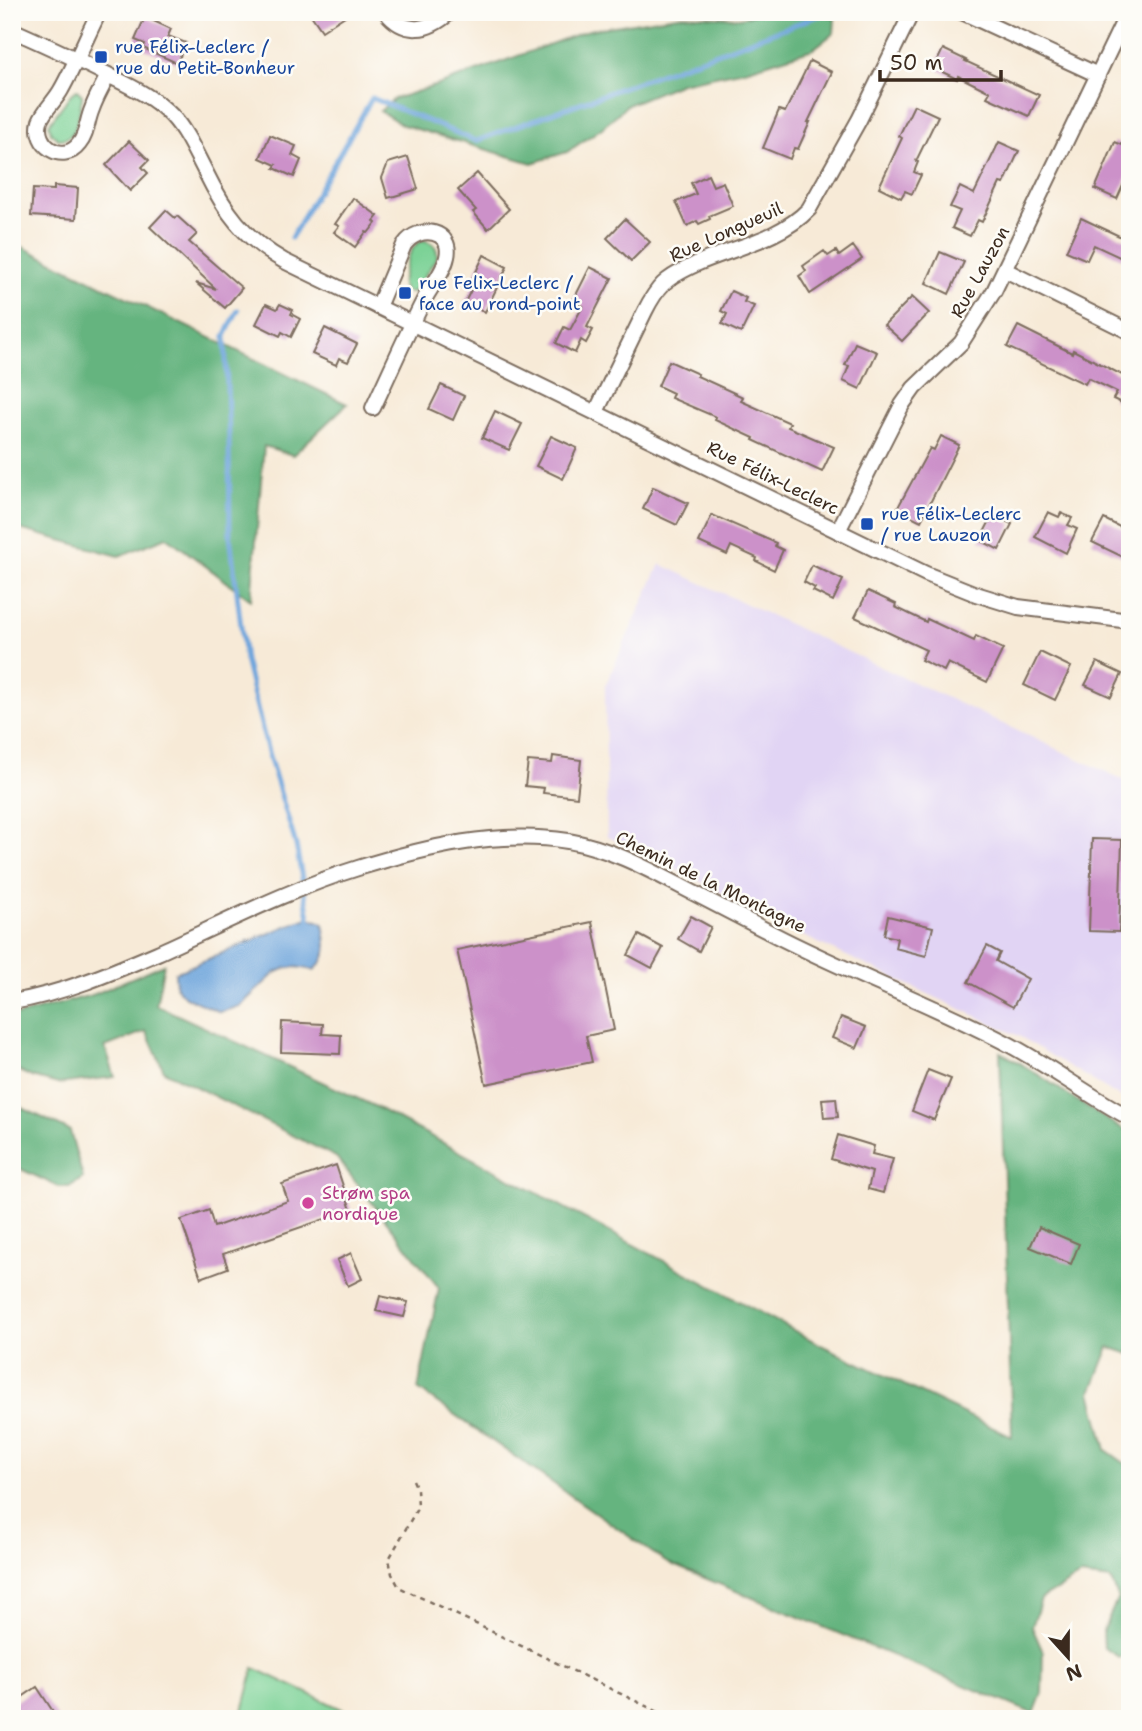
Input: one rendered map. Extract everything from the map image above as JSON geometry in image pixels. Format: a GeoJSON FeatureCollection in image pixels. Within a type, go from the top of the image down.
{"type":"FeatureCollection","features":[{"type":"Feature","properties":{"kind":"street"},"geometry":{"type":"LineString","coordinates":[[99,12],[60,92],[39,124],[40,139],[45,146],[52,151],[66,153],[80,143],[92,108],[108,75]]}},
{"type":"Feature","properties":{"kind":"street"},"geometry":{"type":"LineString","coordinates":[[386,12],[399,25],[417,29],[435,23],[450,12]]}},
{"type":"Feature","properties":{"kind":"street","name":"Rue Longueuil"},"geometry":{"type":"LineString","coordinates":[[596,412],[652,297],[663,284],[676,274],[701,262],[785,228],[809,209],[859,120],[912,12]]}},
{"type":"Feature","properties":{"kind":"street"},"geometry":{"type":"LineString","coordinates":[[962,12],[1098,75]]}},
{"type":"Feature","properties":{"kind":"street","name":"Rue Lauzon"},"geometry":{"type":"LineString","coordinates":[[838,531],[902,405],[914,388],[966,336],[1005,270],[1128,12]]}},
{"type":"Feature","properties":{"kind":"street","name":"Rue Félix-Leclerc"},"geometry":{"type":"LineString","coordinates":[[12,30],[76,59],[154,100],[172,116],[187,136],[227,211],[251,238],[284,261],[926,574],[1018,607],[1130,621]]}},
{"type":"Feature","properties":{"kind":"street"},"geometry":{"type":"LineString","coordinates":[[373,408],[424,299],[447,259],[445,242],[431,232],[418,233],[408,240],[378,307]]}},
{"type":"Feature","properties":{"kind":"street"},"geometry":{"type":"LineString","coordinates":[[1005,270],[1130,332]]}},
{"type":"Feature","properties":{"kind":"street","name":"Chemin de la Montagne"},"geometry":{"type":"LineString","coordinates":[[12,1002],[55,993],[98,979],[288,893],[393,858],[478,840],[507,837],[549,839],[595,847],[639,865],[830,963],[945,1013],[1010,1045],[1130,1118]]}},
{"type":"Feature","properties":{"kind":"path"},"geometry":{"type":"LineString","coordinates":[[413,1480],[418,1507],[389,1559],[392,1574],[399,1587],[673,1719]]}},
{"type":"Feature","properties":{"kind":"shaded area"},"geometry":{"type":"Polygon","coordinates":[[[660,564],[1130,783],[1130,1103],[1019,1036],[799,934],[652,856],[607,837],[605,686],[660,564]]]}},
{"type":"Feature","properties":{"kind":"green space"},"geometry":{"type":"Polygon","coordinates":[[[764,12],[818,12],[835,18],[834,33],[813,49],[745,70],[681,83],[627,105],[602,128],[567,152],[532,163],[403,125],[380,111],[394,99],[589,30],[683,15],[739,18],[764,12]]]}},
{"type":"Feature","properties":{"kind":"green space"},"geometry":{"type":"Polygon","coordinates":[[[77,90],[82,98],[74,131],[70,136],[58,139],[51,133],[49,124],[77,90]]]}},
{"type":"Feature","properties":{"kind":"green space"},"geometry":{"type":"Polygon","coordinates":[[[423,240],[434,246],[437,257],[416,289],[407,292],[402,286],[406,263],[414,247],[423,240]]]}},
{"type":"Feature","properties":{"kind":"green space"},"geometry":{"type":"Polygon","coordinates":[[[12,242],[347,404],[293,455],[264,446],[251,600],[167,537],[119,556],[12,527],[12,242]]]}},
{"type":"Feature","properties":{"kind":"green space"},"geometry":{"type":"Polygon","coordinates":[[[164,964],[156,1005],[376,1107],[819,1344],[1012,1437],[1000,1052],[1130,1132],[1130,1354],[1109,1347],[1091,1392],[1106,1450],[1130,1467],[1130,1655],[1119,1657],[1104,1648],[1103,1630],[1118,1598],[1111,1580],[1080,1576],[1041,1599],[1032,1627],[1043,1652],[1042,1693],[1034,1714],[666,1562],[418,1389],[439,1288],[336,1157],[164,1071],[146,1031],[105,1047],[115,1077],[58,1084],[12,1068],[12,1017],[95,994],[164,964]]]}},
{"type":"Feature","properties":{"kind":"green space"},"geometry":{"type":"Polygon","coordinates":[[[12,1103],[70,1131],[83,1178],[69,1187],[59,1187],[12,1165],[12,1103]]]}},
{"type":"Feature","properties":{"kind":"green space"},"geometry":{"type":"Polygon","coordinates":[[[254,1668],[363,1719],[241,1719],[254,1668]]]}},
{"type":"Feature","properties":{"kind":"water"},"geometry":{"type":"Polygon","coordinates":[[[309,918],[323,923],[326,943],[323,959],[314,970],[286,968],[275,973],[240,1006],[220,1012],[185,997],[176,987],[175,973],[309,918]]]}},
{"type":"Feature","properties":{"kind":"building"},"geometry":{"type":"Polygon","coordinates":[[[309,12],[351,12],[322,31],[309,12]]]}},
{"type":"Feature","properties":{"kind":"building"},"geometry":{"type":"Polygon","coordinates":[[[145,17],[171,29],[168,36],[186,43],[177,63],[143,48],[145,44],[135,40],[145,17]]]}},
{"type":"Feature","properties":{"kind":"building"},"geometry":{"type":"Polygon","coordinates":[[[943,49],[1039,95],[1029,116],[987,97],[990,92],[958,76],[957,79],[934,68],[943,49]]]}},
{"type":"Feature","properties":{"kind":"building"},"geometry":{"type":"Polygon","coordinates":[[[810,61],[832,72],[798,149],[794,148],[790,159],[763,148],[779,110],[785,112],[810,61]]]}},
{"type":"Feature","properties":{"kind":"building"},"geometry":{"type":"Polygon","coordinates":[[[914,105],[938,116],[916,161],[918,162],[914,172],[921,175],[912,194],[905,191],[901,198],[879,187],[914,105]]]}},
{"type":"Feature","properties":{"kind":"building"},"geometry":{"type":"Polygon","coordinates":[[[270,135],[296,146],[292,155],[301,160],[294,177],[260,158],[270,135]]]}},
{"type":"Feature","properties":{"kind":"building"},"geometry":{"type":"Polygon","coordinates":[[[129,141],[149,160],[142,167],[148,173],[130,191],[106,165],[129,141]]]}},
{"type":"Feature","properties":{"kind":"building"},"geometry":{"type":"Polygon","coordinates":[[[999,142],[1019,151],[1004,184],[1000,183],[982,222],[978,220],[970,236],[952,228],[960,211],[950,207],[960,187],[974,194],[999,142]]]}},
{"type":"Feature","properties":{"kind":"building"},"geometry":{"type":"Polygon","coordinates":[[[1115,142],[1130,148],[1130,170],[1117,199],[1095,189],[1115,142]]]}},
{"type":"Feature","properties":{"kind":"building"},"geometry":{"type":"Polygon","coordinates":[[[408,157],[418,189],[388,198],[382,178],[388,163],[408,157]]]}},
{"type":"Feature","properties":{"kind":"building"},"geometry":{"type":"Polygon","coordinates":[[[477,173],[509,209],[488,229],[458,190],[477,173]]]}},
{"type":"Feature","properties":{"kind":"building"},"geometry":{"type":"Polygon","coordinates":[[[708,175],[713,186],[723,182],[733,206],[709,216],[710,219],[699,224],[697,221],[687,226],[676,202],[696,194],[691,183],[708,175]]]}},
{"type":"Feature","properties":{"kind":"building"},"geometry":{"type":"Polygon","coordinates":[[[54,186],[78,188],[76,219],[31,216],[33,189],[54,190],[54,186]]]}},
{"type":"Feature","properties":{"kind":"building"},"geometry":{"type":"Polygon","coordinates":[[[353,198],[378,216],[374,221],[376,223],[355,247],[334,232],[339,226],[335,224],[353,198]]]}},
{"type":"Feature","properties":{"kind":"building"},"geometry":{"type":"Polygon","coordinates":[[[166,210],[197,234],[189,242],[242,288],[225,308],[196,283],[216,289],[150,227],[166,210]]]}},
{"type":"Feature","properties":{"kind":"building"},"geometry":{"type":"Polygon","coordinates":[[[1081,218],[1130,241],[1130,262],[1094,245],[1087,260],[1066,251],[1081,218]]]}},
{"type":"Feature","properties":{"kind":"building"},"geometry":{"type":"Polygon","coordinates":[[[625,219],[650,242],[631,261],[607,238],[625,219]]]}},
{"type":"Feature","properties":{"kind":"building"},"geometry":{"type":"Polygon","coordinates":[[[853,246],[862,259],[810,294],[799,276],[806,271],[803,266],[824,251],[828,256],[836,251],[839,256],[853,246]]]}},
{"type":"Feature","properties":{"kind":"building"},"geometry":{"type":"Polygon","coordinates":[[[940,252],[964,262],[949,294],[926,283],[940,252]]]}},
{"type":"Feature","properties":{"kind":"building"},"geometry":{"type":"Polygon","coordinates":[[[484,255],[507,267],[485,312],[465,302],[484,255]]]}},
{"type":"Feature","properties":{"kind":"building"},"geometry":{"type":"Polygon","coordinates":[[[590,267],[612,278],[587,327],[593,330],[586,343],[581,340],[575,353],[556,343],[564,327],[570,330],[583,306],[573,301],[590,267]]]}},
{"type":"Feature","properties":{"kind":"building"},"geometry":{"type":"Polygon","coordinates":[[[731,291],[746,298],[744,302],[754,306],[741,333],[722,324],[727,314],[721,311],[731,291]]]}},
{"type":"Feature","properties":{"kind":"building"},"geometry":{"type":"Polygon","coordinates":[[[912,297],[929,313],[902,341],[884,325],[912,297]]]}},
{"type":"Feature","properties":{"kind":"building"},"geometry":{"type":"Polygon","coordinates":[[[266,304],[277,309],[280,304],[293,310],[291,314],[300,319],[291,337],[282,332],[280,336],[256,324],[266,304]]]}},
{"type":"Feature","properties":{"kind":"building"},"geometry":{"type":"Polygon","coordinates":[[[1018,326],[1124,376],[1130,366],[1130,407],[1113,399],[1117,392],[1088,378],[1085,384],[1007,347],[1018,326]]]}},
{"type":"Feature","properties":{"kind":"building"},"geometry":{"type":"Polygon","coordinates":[[[325,328],[357,344],[348,362],[339,358],[336,365],[312,354],[325,328]]]}},
{"type":"Feature","properties":{"kind":"building"},"geometry":{"type":"Polygon","coordinates":[[[855,343],[877,352],[860,389],[843,381],[849,366],[845,365],[855,343]]]}},
{"type":"Feature","properties":{"kind":"building"},"geometry":{"type":"Polygon","coordinates":[[[669,361],[743,397],[741,401],[790,423],[788,427],[834,447],[822,472],[753,440],[754,438],[715,420],[716,417],[671,398],[673,393],[658,386],[669,361]]]}},
{"type":"Feature","properties":{"kind":"building"},"geometry":{"type":"Polygon","coordinates":[[[441,385],[464,396],[453,420],[429,409],[441,385]]]}},
{"type":"Feature","properties":{"kind":"building"},"geometry":{"type":"Polygon","coordinates":[[[495,411],[522,424],[509,450],[482,438],[495,411]]]}},
{"type":"Feature","properties":{"kind":"building"},"geometry":{"type":"Polygon","coordinates":[[[551,436],[577,448],[563,479],[536,466],[551,436]]]}},
{"type":"Feature","properties":{"kind":"building"},"geometry":{"type":"Polygon","coordinates":[[[941,436],[959,445],[921,521],[897,509],[930,448],[934,450],[941,436]]]}},
{"type":"Feature","properties":{"kind":"building"},"geometry":{"type":"Polygon","coordinates":[[[653,487],[688,503],[677,525],[643,509],[653,487]]]}},
{"type":"Feature","properties":{"kind":"building"},"geometry":{"type":"Polygon","coordinates":[[[1048,512],[1059,517],[1061,513],[1072,518],[1068,525],[1077,529],[1066,553],[1035,537],[1048,512]]]}},
{"type":"Feature","properties":{"kind":"building"},"geometry":{"type":"Polygon","coordinates":[[[712,515],[776,543],[775,546],[783,550],[774,570],[756,561],[757,558],[731,546],[727,555],[699,542],[712,515]]]}},
{"type":"Feature","properties":{"kind":"building"},"geometry":{"type":"Polygon","coordinates":[[[993,515],[1012,524],[999,550],[980,540],[993,515]]]}},
{"type":"Feature","properties":{"kind":"building"},"geometry":{"type":"Polygon","coordinates":[[[1104,519],[1130,532],[1130,543],[1123,557],[1092,542],[1104,519]]]}},
{"type":"Feature","properties":{"kind":"building"},"geometry":{"type":"Polygon","coordinates":[[[812,565],[843,580],[833,601],[813,591],[815,588],[804,582],[812,565]]]}},
{"type":"Feature","properties":{"kind":"building"},"geometry":{"type":"Polygon","coordinates":[[[868,591],[926,622],[927,619],[974,641],[976,636],[1003,649],[987,682],[948,663],[944,671],[921,660],[926,650],[855,617],[868,591]]]}},
{"type":"Feature","properties":{"kind":"building"},"geometry":{"type":"Polygon","coordinates":[[[1040,652],[1071,667],[1055,700],[1024,685],[1040,652]]]}},
{"type":"Feature","properties":{"kind":"building"},"geometry":{"type":"Polygon","coordinates":[[[1097,662],[1122,674],[1111,697],[1085,685],[1097,662]]]}},
{"type":"Feature","properties":{"kind":"building"},"geometry":{"type":"Polygon","coordinates":[[[553,756],[581,760],[577,797],[543,793],[544,788],[525,786],[528,761],[552,763],[553,756]]]}},
{"type":"Feature","properties":{"kind":"building"},"geometry":{"type":"Polygon","coordinates":[[[1092,839],[1122,840],[1119,932],[1089,931],[1092,839]]]}},
{"type":"Feature","properties":{"kind":"building"},"geometry":{"type":"Polygon","coordinates":[[[691,916],[711,927],[699,951],[678,939],[691,916]]]}},
{"type":"Feature","properties":{"kind":"building"},"geometry":{"type":"Polygon","coordinates":[[[888,916],[933,927],[926,956],[895,948],[897,938],[884,935],[888,916]]]}},
{"type":"Feature","properties":{"kind":"building"},"geometry":{"type":"Polygon","coordinates":[[[592,922],[614,1030],[586,1036],[592,1062],[486,1084],[457,950],[592,922]]]}},
{"type":"Feature","properties":{"kind":"building"},"geometry":{"type":"Polygon","coordinates":[[[639,935],[663,948],[652,968],[628,955],[639,935]]]}},
{"type":"Feature","properties":{"kind":"building"},"geometry":{"type":"Polygon","coordinates":[[[987,946],[1000,953],[996,961],[1028,979],[1013,1007],[968,982],[987,946]]]}},
{"type":"Feature","properties":{"kind":"building"},"geometry":{"type":"Polygon","coordinates":[[[841,1017],[866,1027],[857,1048],[832,1038],[841,1017]]]}},
{"type":"Feature","properties":{"kind":"building"},"geometry":{"type":"Polygon","coordinates":[[[282,1022],[323,1024],[322,1034],[341,1035],[340,1054],[281,1052],[282,1022]]]}},
{"type":"Feature","properties":{"kind":"building"},"geometry":{"type":"Polygon","coordinates":[[[928,1070],[951,1079],[934,1120],[912,1111],[928,1070]]]}},
{"type":"Feature","properties":{"kind":"building"},"geometry":{"type":"Polygon","coordinates":[[[836,1098],[838,1117],[824,1118],[822,1099],[836,1098]]]}},
{"type":"Feature","properties":{"kind":"building"},"geometry":{"type":"Polygon","coordinates":[[[838,1135],[874,1146],[872,1154],[893,1159],[883,1193],[868,1189],[872,1172],[831,1159],[838,1135]]]}},
{"type":"Feature","properties":{"kind":"building"},"geometry":{"type":"Polygon","coordinates":[[[336,1165],[351,1210],[223,1254],[228,1268],[201,1278],[181,1220],[209,1210],[214,1227],[288,1201],[282,1184],[336,1165]]]}},
{"type":"Feature","properties":{"kind":"building"},"geometry":{"type":"Polygon","coordinates":[[[1039,1227],[1079,1244],[1071,1264],[1030,1247],[1039,1227]]]}},
{"type":"Feature","properties":{"kind":"building"},"geometry":{"type":"Polygon","coordinates":[[[351,1253],[362,1279],[348,1286],[337,1260],[351,1253]]]}},
{"type":"Feature","properties":{"kind":"building"},"geometry":{"type":"Polygon","coordinates":[[[380,1296],[408,1302],[404,1317],[376,1311],[380,1296]]]}},
{"type":"Feature","properties":{"kind":"building"},"geometry":{"type":"Polygon","coordinates":[[[37,1687],[58,1719],[12,1719],[12,1704],[37,1687]]]}},
{"type":"Feature","properties":{"kind":"waterway"},"geometry":{"type":"LineString","coordinates":[[291,238],[372,98],[476,141],[829,12]]}},
{"type":"Feature","properties":{"kind":"waterway"},"geometry":{"type":"LineString","coordinates":[[238,310],[225,336],[230,535],[245,660],[269,756],[296,845],[309,918]]}},
{"type":"Feature","properties":{"kind":"place","name":"rue Félix-Leclerc / rue du Petit-Bonheur"},"geometry":{"type":"Point","coordinates":[101,57]}},
{"type":"Feature","properties":{"kind":"place","name":"rue Felix-Leclerc / face au rond-point"},"geometry":{"type":"Point","coordinates":[405,293]}},
{"type":"Feature","properties":{"kind":"place","name":"rue Félix-Leclerc / rue Lauzon"},"geometry":{"type":"Point","coordinates":[867,524]}},
{"type":"Feature","properties":{"kind":"place","name":"Strøm spa nordique"},"geometry":{"type":"Point","coordinates":[308,1203]}}]}
